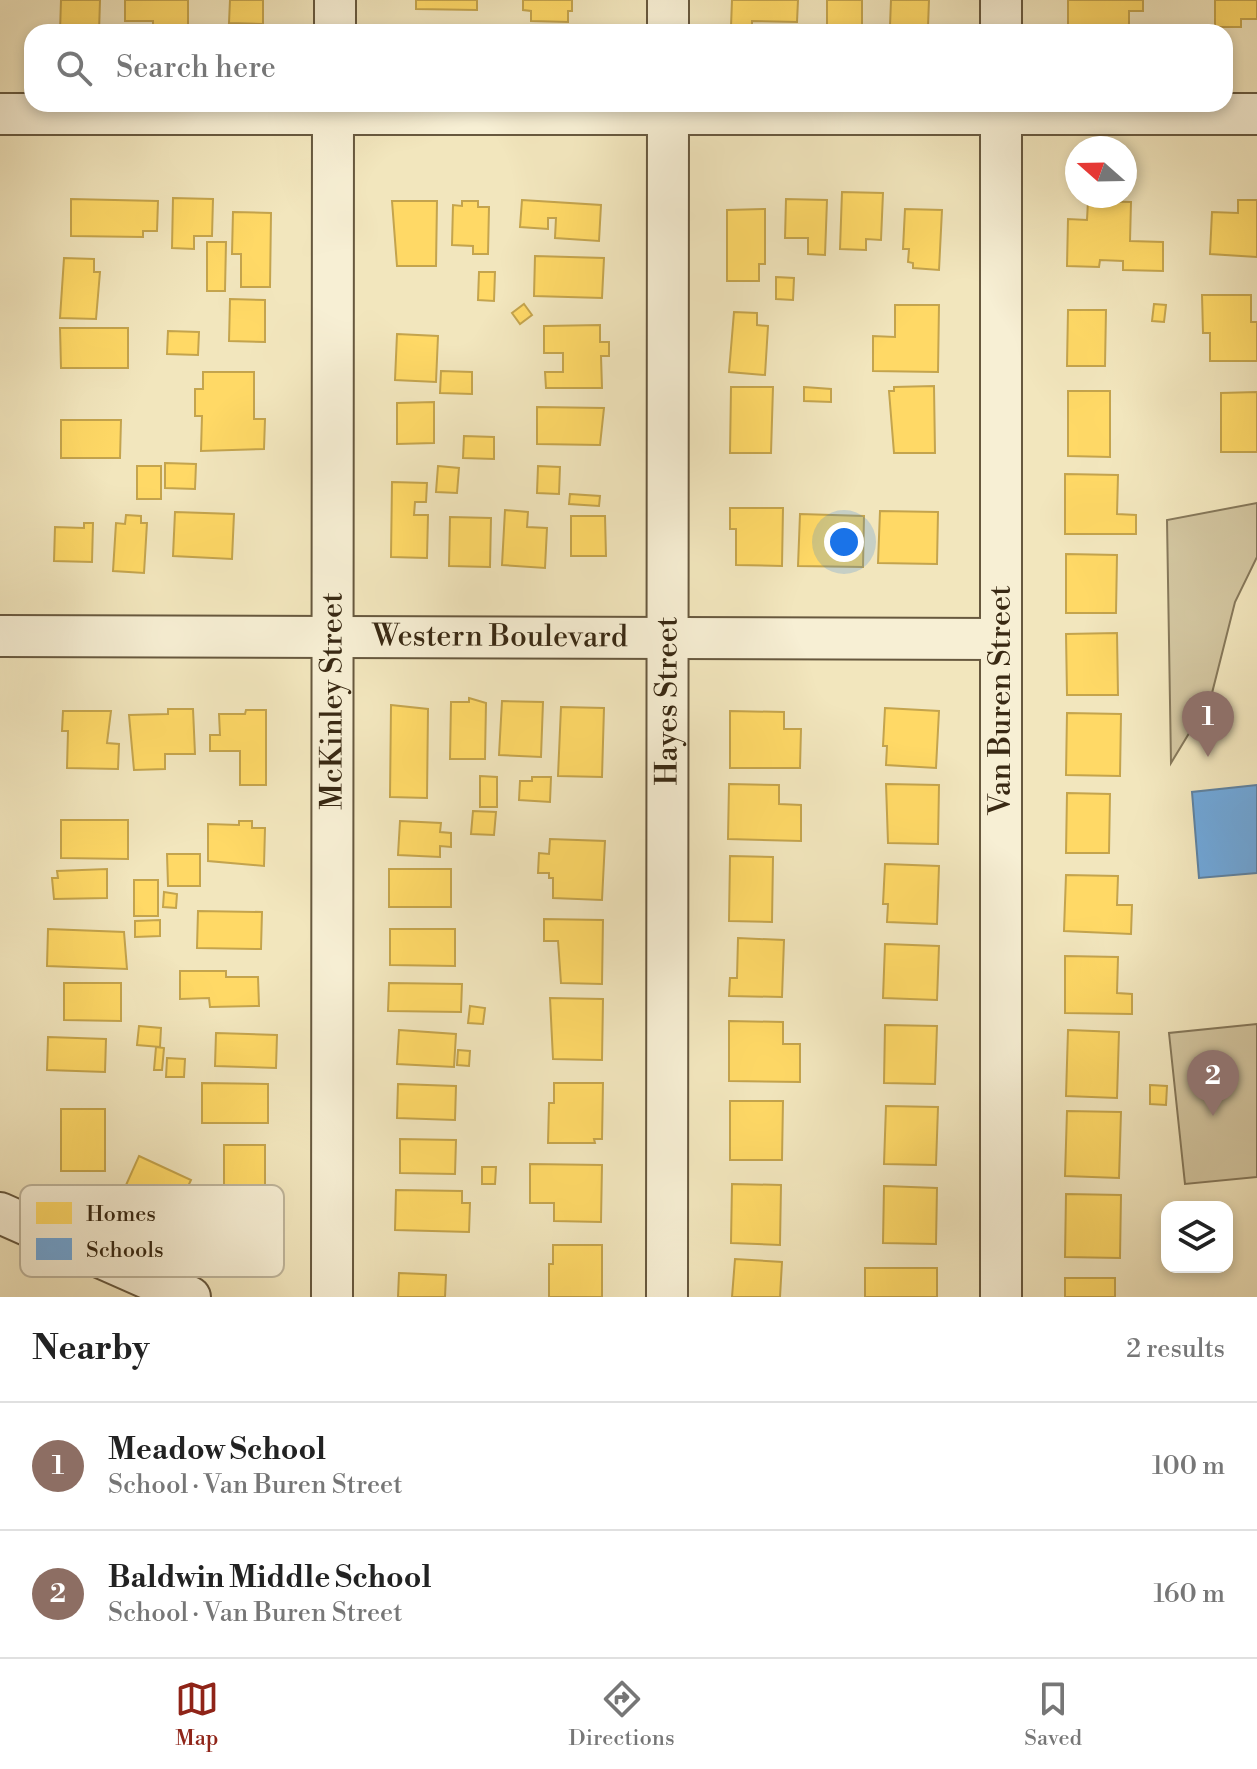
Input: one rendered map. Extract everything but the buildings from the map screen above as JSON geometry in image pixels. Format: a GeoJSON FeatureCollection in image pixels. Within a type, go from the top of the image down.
{"type":"FeatureCollection","features":[{"type":"Feature","properties":{"kind":"street"},"geometry":{"type":"LineString","coordinates":[[335,0],[335,24]]}},
{"type":"Feature","properties":{"kind":"street"},"geometry":{"type":"LineString","coordinates":[[668,0],[668,24]]}},
{"type":"Feature","properties":{"kind":"street"},"geometry":{"type":"LineString","coordinates":[[1001,0],[1001,24]]}},
{"type":"Feature","properties":{"kind":"street"},"geometry":{"type":"LineString","coordinates":[[0,114],[133,112]]}},
{"type":"Feature","properties":{"kind":"street","name":"McKinley Street"},"geometry":{"type":"LineString","coordinates":[[332,112],[332,1297]]}},
{"type":"Feature","properties":{"kind":"street","name":"Hayes Street"},"geometry":{"type":"LineString","coordinates":[[667,1297],[668,112]]}},
{"type":"Feature","properties":{"kind":"street","name":"Van Buren Street"},"geometry":{"type":"LineString","coordinates":[[1001,112],[1001,1297]]}},
{"type":"Feature","properties":{"kind":"street"},"geometry":{"type":"LineString","coordinates":[[1155,112],[1257,114]]}},
{"type":"Feature","properties":{"kind":"street","name":"Western Boulevard"},"geometry":{"type":"LineString","coordinates":[[0,636],[1000,639]]}},
{"type":"Feature","properties":{"kind":"street"},"geometry":{"type":"LineString","coordinates":[[0,1213],[20,1222]]}},
{"type":"Feature","properties":{"kind":"street"},"geometry":{"type":"LineString","coordinates":[[145,1277],[190,1297]]}},
{"type":"Feature","properties":{"kind":"shaded area"},"geometry":{"type":"Polygon","coordinates":[[[1257,503],[1257,557],[1235,602],[1211,697],[1171,763],[1167,520],[1257,503]]]}},
{"type":"Feature","properties":{"kind":"shaded area"},"geometry":{"type":"Polygon","coordinates":[[[1257,1024],[1257,1177],[1185,1184],[1169,1033],[1257,1024]]]}},
{"type":"Feature","properties":{"kind":"place","name":"Meadow School"},"geometry":{"type":"Point","coordinates":[1208,757]}},
{"type":"Feature","properties":{"kind":"place","name":"Baldwin Middle School"},"geometry":{"type":"Point","coordinates":[1213,1116]}}]}
